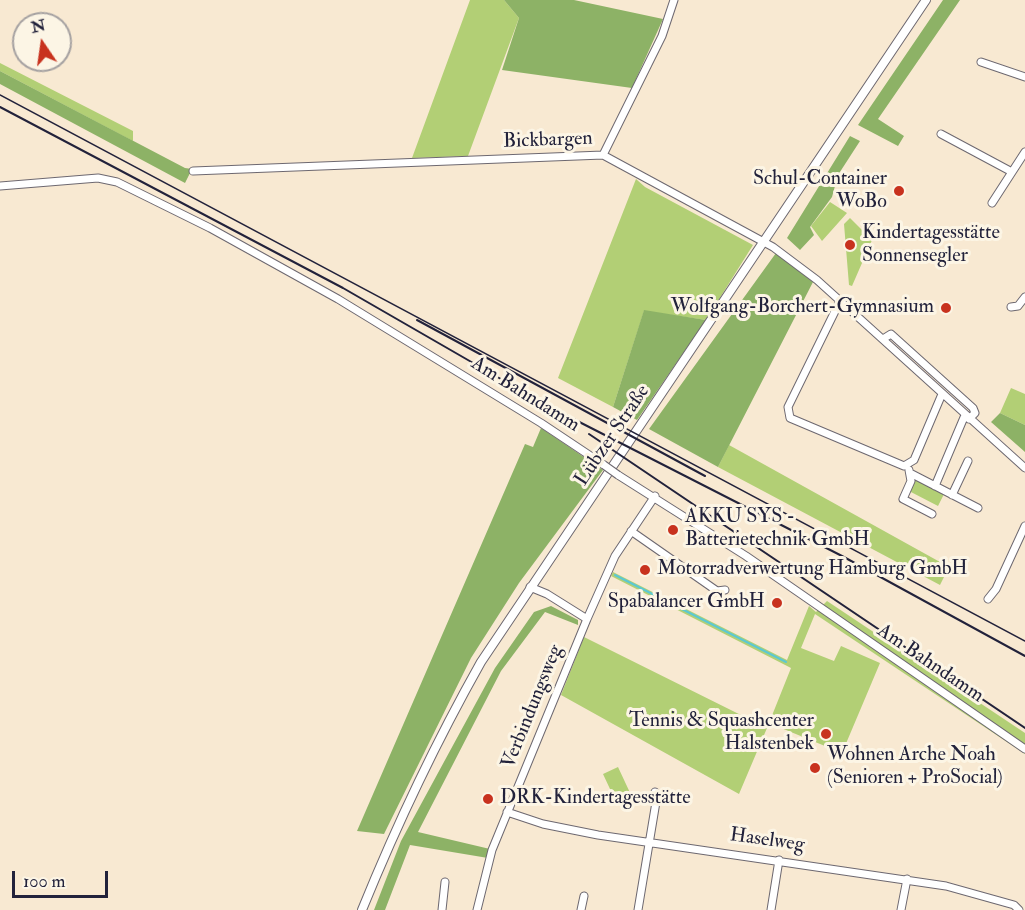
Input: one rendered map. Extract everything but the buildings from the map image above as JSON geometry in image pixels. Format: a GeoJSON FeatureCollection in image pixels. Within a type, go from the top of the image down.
{"type":"FeatureCollection","features":[{"type":"Feature","properties":{"kind":"street"},"geometry":{"type":"LineString","coordinates":[[603,155],[662,36],[674,0]]}},
{"type":"Feature","properties":{"kind":"street","name":"Lübzer Straße"},"geometry":{"type":"LineString","coordinates":[[362,910],[391,838],[439,738],[481,662],[926,0]]}},
{"type":"Feature","properties":{"kind":"street"},"geometry":{"type":"LineString","coordinates":[[981,62],[1025,77]]}},
{"type":"Feature","properties":{"kind":"street"},"geometry":{"type":"LineString","coordinates":[[940,134],[1012,172]]}},
{"type":"Feature","properties":{"kind":"street"},"geometry":{"type":"LineString","coordinates":[[992,203],[1025,152]]}},
{"type":"Feature","properties":{"kind":"street","name":"Bickbargen"},"geometry":{"type":"LineString","coordinates":[[194,171],[603,155],[764,241],[817,280],[1025,468]]}},
{"type":"Feature","properties":{"kind":"street","name":"Am Bahndamm"},"geometry":{"type":"LineString","coordinates":[[0,186],[108,179],[210,228],[338,298],[655,496],[746,556],[1025,749]]}},
{"type":"Feature","properties":{"kind":"street"},"geometry":{"type":"LineString","coordinates":[[1011,307],[1018,306],[1025,297]]}},
{"type":"Feature","properties":{"kind":"street"},"geometry":{"type":"LineString","coordinates":[[840,301],[788,407],[788,414],[793,420],[909,469],[935,486],[978,508]]}},
{"type":"Feature","properties":{"kind":"street","name":"Bickbargen"},"geometry":{"type":"LineString","coordinates":[[883,339],[891,334],[974,408],[975,413],[967,417]]}},
{"type":"Feature","properties":{"kind":"street"},"geometry":{"type":"LineString","coordinates":[[932,514],[903,499],[911,481],[909,469],[942,393]]}},
{"type":"Feature","properties":{"kind":"street"},"geometry":{"type":"LineString","coordinates":[[935,486],[967,417]]}},
{"type":"Feature","properties":{"kind":"street"},"geometry":{"type":"LineString","coordinates":[[952,495],[968,461]]}},
{"type":"Feature","properties":{"kind":"street","name":"Verbindungsweg"},"geometry":{"type":"LineString","coordinates":[[477,910],[492,850],[586,619],[611,563],[655,496]]}},
{"type":"Feature","properties":{"kind":"street"},"geometry":{"type":"LineString","coordinates":[[988,599],[996,589],[1025,526]]}},
{"type":"Feature","properties":{"kind":"street"},"geometry":{"type":"LineString","coordinates":[[631,531],[717,591],[725,590]]}},
{"type":"Feature","properties":{"kind":"street"},"geometry":{"type":"LineString","coordinates":[[530,587],[586,619]]}},
{"type":"Feature","properties":{"kind":"street"},"geometry":{"type":"LineString","coordinates":[[638,910],[656,802],[655,792]]}},
{"type":"Feature","properties":{"kind":"street","name":"Haselweg"},"geometry":{"type":"LineString","coordinates":[[507,812],[543,824],[650,842],[907,879],[975,892],[1014,905],[1018,910]]}},
{"type":"Feature","properties":{"kind":"street"},"geometry":{"type":"LineString","coordinates":[[771,910],[779,860]]}},
{"type":"Feature","properties":{"kind":"street"},"geometry":{"type":"LineString","coordinates":[[901,910],[907,879]]}},
{"type":"Feature","properties":{"kind":"street"},"geometry":{"type":"LineString","coordinates":[[442,910],[445,882]]}},
{"type":"Feature","properties":{"kind":"street"},"geometry":{"type":"LineString","coordinates":[[581,910],[584,896]]}},
{"type":"Feature","properties":{"kind":"green space"},"geometry":{"type":"Polygon","coordinates":[[[470,0],[504,0],[519,18],[468,156],[412,158],[470,0]]]}},
{"type":"Feature","properties":{"kind":"green space"},"geometry":{"type":"Polygon","coordinates":[[[504,0],[574,0],[663,19],[632,88],[502,70],[519,18],[504,0]]]}},
{"type":"Feature","properties":{"kind":"green space"},"geometry":{"type":"Polygon","coordinates":[[[943,0],[960,0],[878,119],[904,136],[898,146],[858,125],[943,0]]]}},
{"type":"Feature","properties":{"kind":"green space"},"geometry":{"type":"Polygon","coordinates":[[[0,63],[12,69],[12,72],[18,72],[133,131],[133,141],[0,71],[0,63]]]}},
{"type":"Feature","properties":{"kind":"green space"},"geometry":{"type":"Polygon","coordinates":[[[0,71],[185,168],[192,169],[185,183],[0,84],[0,71]]]}},
{"type":"Feature","properties":{"kind":"green space"},"geometry":{"type":"Polygon","coordinates":[[[850,136],[860,141],[838,175],[832,197],[810,227],[814,235],[800,250],[787,238],[850,136]]]}},
{"type":"Feature","properties":{"kind":"green space"},"geometry":{"type":"Polygon","coordinates":[[[636,179],[645,187],[753,245],[706,320],[644,311],[613,407],[558,378],[636,179]]]}},
{"type":"Feature","properties":{"kind":"green space"},"geometry":{"type":"Polygon","coordinates":[[[830,202],[847,213],[822,241],[811,226],[830,202]]]}},
{"type":"Feature","properties":{"kind":"green space"},"geometry":{"type":"Polygon","coordinates":[[[850,218],[872,240],[852,286],[849,285],[844,224],[850,218]]]}},
{"type":"Feature","properties":{"kind":"green space"},"geometry":{"type":"Polygon","coordinates":[[[776,253],[813,282],[718,467],[649,429],[776,253]]]}},
{"type":"Feature","properties":{"kind":"green space"},"geometry":{"type":"Polygon","coordinates":[[[644,310],[706,320],[637,420],[613,407],[644,310]]]}},
{"type":"Feature","properties":{"kind":"green space"},"geometry":{"type":"Polygon","coordinates":[[[1011,388],[1025,394],[1025,425],[1000,413],[1011,388]]]}},
{"type":"Feature","properties":{"kind":"green space"},"geometry":{"type":"Polygon","coordinates":[[[1000,413],[1025,425],[1025,452],[991,422],[1000,413]]]}},
{"type":"Feature","properties":{"kind":"green space"},"geometry":{"type":"Polygon","coordinates":[[[541,428],[603,470],[519,583],[471,658],[384,834],[357,831],[525,444],[533,447],[541,428]]]}},
{"type":"Feature","properties":{"kind":"green space"},"geometry":{"type":"Polygon","coordinates":[[[729,445],[949,567],[940,585],[718,467],[729,445]]]}},
{"type":"Feature","properties":{"kind":"green space"},"geometry":{"type":"Polygon","coordinates":[[[915,479],[944,494],[938,506],[909,491],[915,479]]]}},
{"type":"Feature","properties":{"kind":"green space"},"geometry":{"type":"Polygon","coordinates":[[[613,572],[787,660],[809,606],[816,612],[827,601],[1025,733],[1025,754],[815,614],[801,648],[834,661],[841,646],[880,663],[842,753],[769,723],[791,668],[611,576],[613,572]]]}},
{"type":"Feature","properties":{"kind":"green space"},"geometry":{"type":"Polygon","coordinates":[[[551,606],[578,620],[578,625],[545,612],[501,671],[418,832],[490,849],[488,858],[410,845],[385,910],[374,910],[401,841],[495,668],[534,612],[551,606]]]}},
{"type":"Feature","properties":{"kind":"green space"},"geometry":{"type":"Polygon","coordinates":[[[584,637],[767,728],[739,794],[561,695],[584,637]]]}},
{"type":"Feature","properties":{"kind":"green space"},"geometry":{"type":"Polygon","coordinates":[[[618,767],[632,797],[617,804],[603,774],[618,767]]]}},
{"type":"Feature","properties":{"kind":"waterway"},"geometry":{"type":"LineString","coordinates":[[615,575],[786,662]]}},
{"type":"Feature","properties":{"kind":"tram line"},"geometry":{"type":"LineString","coordinates":[[0,95],[1025,641]]}},
{"type":"Feature","properties":{"kind":"railway"},"geometry":{"type":"LineString","coordinates":[[0,107],[343,288],[546,405],[842,556],[1025,656]]}},
{"type":"Feature","properties":{"kind":"railway"},"geometry":{"type":"LineString","coordinates":[[417,320],[705,476]]}},
{"type":"Feature","properties":{"kind":"railway"},"geometry":{"type":"LineString","coordinates":[[589,434],[1025,728]]}},
{"type":"Feature","properties":{"kind":"place","name":"Schul-Container WoBo"},"geometry":{"type":"Point","coordinates":[899,191]}},
{"type":"Feature","properties":{"kind":"place","name":"Kindertagesstätte Sonnensegler"},"geometry":{"type":"Point","coordinates":[850,245]}},
{"type":"Feature","properties":{"kind":"place","name":"Wolfgang-Borchert-Gymnasium"},"geometry":{"type":"Point","coordinates":[946,308]}},
{"type":"Feature","properties":{"kind":"place","name":"AKKU SYS - Batterietechnik GmbH"},"geometry":{"type":"Point","coordinates":[673,530]}},
{"type":"Feature","properties":{"kind":"place","name":"Motorradverwertung Hamburg GmbH"},"geometry":{"type":"Point","coordinates":[645,570]}},
{"type":"Feature","properties":{"kind":"place","name":"Spabalancer GmbH"},"geometry":{"type":"Point","coordinates":[777,603]}},
{"type":"Feature","properties":{"kind":"place","name":"Tennis & Squashcenter Halstenbek"},"geometry":{"type":"Point","coordinates":[826,734]}},
{"type":"Feature","properties":{"kind":"place","name":"Wohnen Arche Noah (Senioren + ProSocial)"},"geometry":{"type":"Point","coordinates":[815,768]}},
{"type":"Feature","properties":{"kind":"place","name":"DRK-Kindertagesstätte"},"geometry":{"type":"Point","coordinates":[488,799]}}]}
